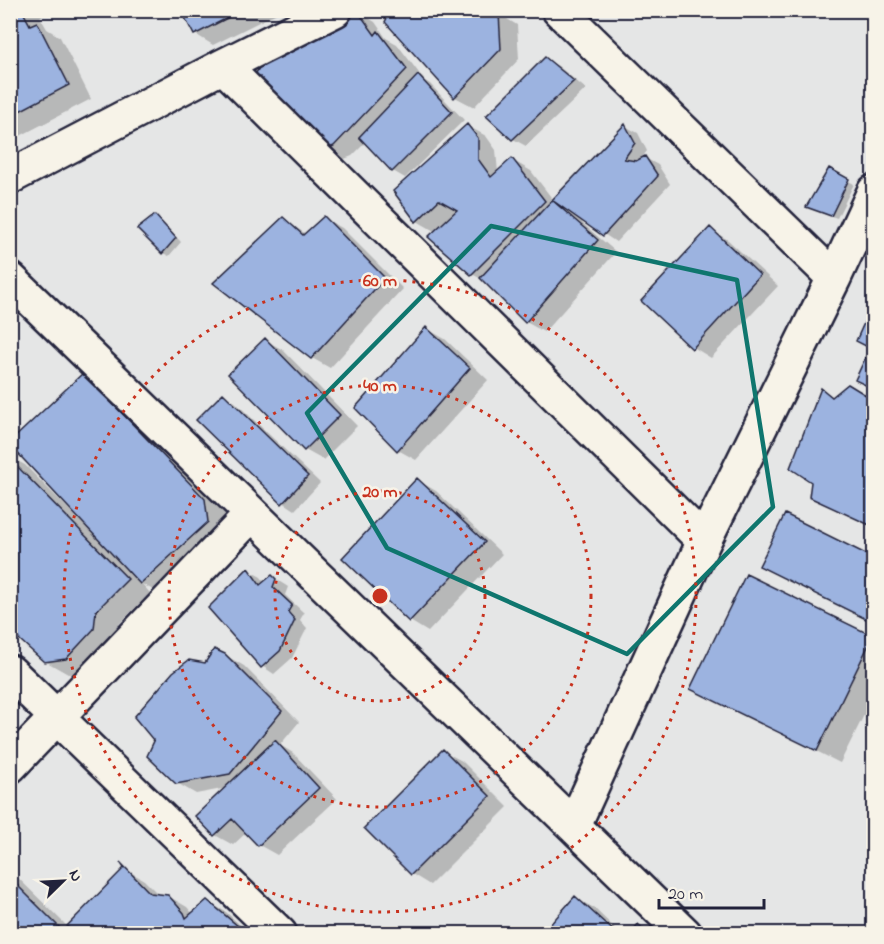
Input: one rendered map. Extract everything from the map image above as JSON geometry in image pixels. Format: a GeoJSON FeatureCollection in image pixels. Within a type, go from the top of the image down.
{"type":"FeatureCollection","features":[{"type":"Feature","properties":{"kind":"street"},"geometry":{"type":"LineString","coordinates":[[10,177],[335,10]]}},
{"type":"Feature","properties":{"kind":"street"},"geometry":{"type":"LineString","coordinates":[[559,10],[834,278]]}},
{"type":"Feature","properties":{"kind":"street"},"geometry":{"type":"LineString","coordinates":[[223,66],[704,541]]}},
{"type":"Feature","properties":{"kind":"street"},"geometry":{"type":"LineString","coordinates":[[574,825],[704,541],[834,278],[873,192]]}},
{"type":"Feature","properties":{"kind":"street"},"geometry":{"type":"LineString","coordinates":[[10,279],[685,933]]}},
{"type":"Feature","properties":{"kind":"street"},"geometry":{"type":"LineString","coordinates":[[10,765],[252,513]]}},
{"type":"Feature","properties":{"kind":"street"},"geometry":{"type":"LineString","coordinates":[[10,672],[280,933]]}},
{"type":"Feature","properties":{"kind":"highlighted area"},"geometry":{"type":"Polygon","coordinates":[[[491,226],[737,280],[773,507],[627,654],[387,548],[307,413],[491,226]]]}},
{"type":"Feature","properties":{"kind":"building"},"geometry":{"type":"Polygon","coordinates":[[[10,10],[22,10],[30,25],[37,22],[69,85],[10,116],[10,10]]]}},
{"type":"Feature","properties":{"kind":"building"},"geometry":{"type":"Polygon","coordinates":[[[181,10],[243,10],[194,35],[181,10]]]}},
{"type":"Feature","properties":{"kind":"building"},"geometry":{"type":"Polygon","coordinates":[[[355,10],[375,35],[378,31],[407,69],[334,146],[323,151],[254,77],[266,55],[355,10]]]}},
{"type":"Feature","properties":{"kind":"building"},"geometry":{"type":"Polygon","coordinates":[[[391,10],[398,10],[408,15],[414,10],[499,13],[501,49],[454,98],[385,22],[391,10]]]}},
{"type":"Feature","properties":{"kind":"building"},"geometry":{"type":"Polygon","coordinates":[[[545,57],[574,81],[512,140],[486,116],[545,57]]]}},
{"type":"Feature","properties":{"kind":"building"},"geometry":{"type":"Polygon","coordinates":[[[418,75],[452,112],[392,172],[359,137],[418,75]]]}},
{"type":"Feature","properties":{"kind":"building"},"geometry":{"type":"Polygon","coordinates":[[[467,124],[478,138],[478,159],[491,177],[512,158],[545,201],[471,275],[428,237],[457,210],[439,200],[416,222],[393,191],[467,124]]]}},
{"type":"Feature","properties":{"kind":"building"},"geometry":{"type":"Polygon","coordinates":[[[625,124],[635,143],[624,159],[636,161],[645,156],[658,176],[603,236],[552,200],[625,124]]]}},
{"type":"Feature","properties":{"kind":"building"},"geometry":{"type":"Polygon","coordinates":[[[829,168],[849,179],[831,216],[806,207],[829,168]]]}},
{"type":"Feature","properties":{"kind":"building"},"geometry":{"type":"Polygon","coordinates":[[[552,200],[598,240],[525,323],[480,278],[552,200]]]}},
{"type":"Feature","properties":{"kind":"building"},"geometry":{"type":"Polygon","coordinates":[[[155,215],[176,238],[162,254],[137,229],[155,215]]]}},
{"type":"Feature","properties":{"kind":"building"},"geometry":{"type":"Polygon","coordinates":[[[324,216],[385,278],[311,359],[213,283],[283,217],[303,235],[324,216]]]}},
{"type":"Feature","properties":{"kind":"building"},"geometry":{"type":"Polygon","coordinates":[[[710,227],[760,275],[692,349],[641,301],[710,227]]]}},
{"type":"Feature","properties":{"kind":"building"},"geometry":{"type":"Polygon","coordinates":[[[873,303],[874,389],[855,380],[870,348],[856,341],[873,303]]]}},
{"type":"Feature","properties":{"kind":"building"},"geometry":{"type":"Polygon","coordinates":[[[426,327],[470,368],[397,451],[355,408],[426,327]]]}},
{"type":"Feature","properties":{"kind":"building"},"geometry":{"type":"Polygon","coordinates":[[[265,338],[340,415],[304,451],[228,374],[265,338]]]}},
{"type":"Feature","properties":{"kind":"building"},"geometry":{"type":"Polygon","coordinates":[[[83,373],[205,499],[208,522],[140,584],[10,445],[10,442],[83,373]]]}},
{"type":"Feature","properties":{"kind":"building"},"geometry":{"type":"Polygon","coordinates":[[[848,384],[874,400],[874,527],[809,497],[811,482],[790,468],[821,388],[832,397],[848,384]]]}},
{"type":"Feature","properties":{"kind":"building"},"geometry":{"type":"Polygon","coordinates":[[[223,393],[308,476],[282,504],[196,420],[223,393]]]}},
{"type":"Feature","properties":{"kind":"building"},"geometry":{"type":"Polygon","coordinates":[[[10,459],[128,579],[96,611],[94,629],[66,659],[44,662],[10,631],[10,459]]]}},
{"type":"Feature","properties":{"kind":"building"},"geometry":{"type":"Polygon","coordinates":[[[417,478],[485,542],[409,622],[342,558],[417,478]]]}},
{"type":"Feature","properties":{"kind":"building"},"geometry":{"type":"Polygon","coordinates":[[[785,514],[874,558],[874,623],[759,566],[785,514]]]}},
{"type":"Feature","properties":{"kind":"building"},"geometry":{"type":"Polygon","coordinates":[[[248,568],[260,585],[272,575],[276,579],[273,587],[292,605],[288,612],[295,620],[280,651],[261,668],[208,608],[248,568]]]}},
{"type":"Feature","properties":{"kind":"building"},"geometry":{"type":"Polygon","coordinates":[[[746,574],[873,636],[817,751],[690,689],[746,574]]]}},
{"type":"Feature","properties":{"kind":"building"},"geometry":{"type":"Polygon","coordinates":[[[214,649],[225,654],[282,711],[230,774],[176,784],[147,756],[154,741],[134,717],[173,672],[189,660],[205,663],[214,649]]]}},
{"type":"Feature","properties":{"kind":"building"},"geometry":{"type":"Polygon","coordinates":[[[275,740],[319,788],[258,846],[232,819],[214,836],[195,816],[275,740]]]}},
{"type":"Feature","properties":{"kind":"building"},"geometry":{"type":"Polygon","coordinates":[[[443,749],[490,796],[411,875],[364,828],[443,749]]]}},
{"type":"Feature","properties":{"kind":"building"},"geometry":{"type":"Polygon","coordinates":[[[120,862],[150,893],[168,895],[186,918],[207,900],[239,927],[234,934],[74,934],[67,926],[124,868],[120,862]]]}},
{"type":"Feature","properties":{"kind":"building"},"geometry":{"type":"Polygon","coordinates":[[[10,878],[66,934],[10,934],[10,878]]]}},
{"type":"Feature","properties":{"kind":"building"},"geometry":{"type":"Polygon","coordinates":[[[575,896],[617,934],[542,934],[575,896]]]}},
{"type":"Feature","properties":{"kind":"building"},"geometry":{"type":"Polygon","coordinates":[[[638,924],[649,934],[630,934],[638,924]]]}}]}
